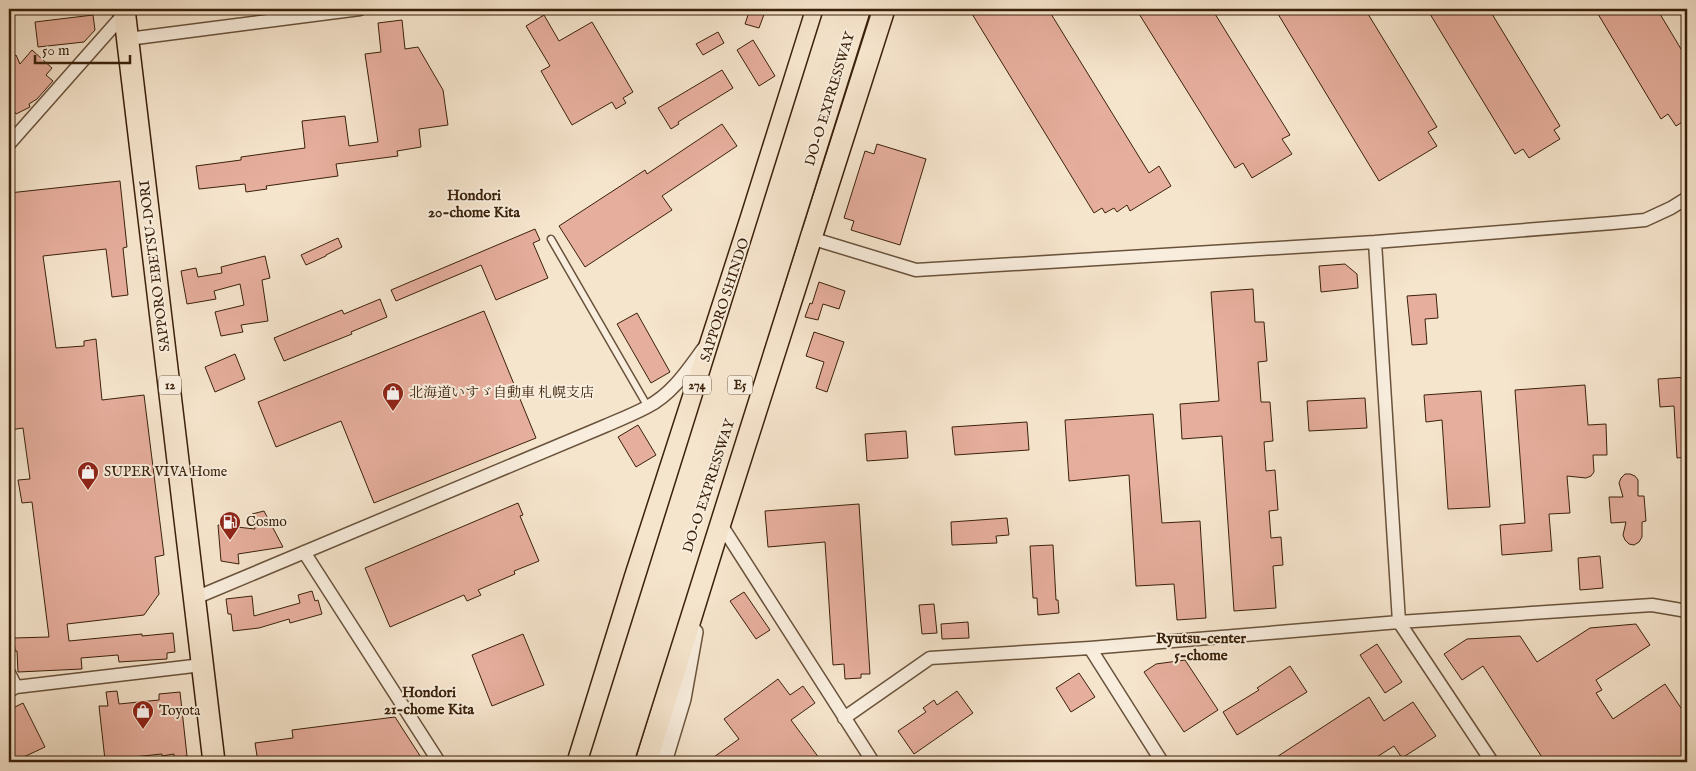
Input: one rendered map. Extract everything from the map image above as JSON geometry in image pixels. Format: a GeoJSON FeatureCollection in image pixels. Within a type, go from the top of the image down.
{"type":"FeatureCollection","features":[{"type":"Feature","properties":{"kind":"highway","name":"SAPPORO SHINDO"},"geometry":{"type":"LineString","coordinates":[[578,762],[817,9]]}},
{"type":"Feature","properties":{"kind":"highway","name":"DO-O EXPRESSWAY"},"geometry":{"type":"LineString","coordinates":[[600,762],[836,9]]}},
{"type":"Feature","properties":{"kind":"highway","name":"DO-O EXPRESSWAY"},"geometry":{"type":"LineString","coordinates":[[622,762],[859,9]]}},
{"type":"Feature","properties":{"kind":"highway"},"geometry":{"type":"LineString","coordinates":[[646,762],[884,9]]}},
{"type":"Feature","properties":{"kind":"highway","name":"SAPPORO EBETSU-DORI"},"geometry":{"type":"LineString","coordinates":[[124,11],[214,762]]}},
{"type":"Feature","properties":{"kind":"street"},"geometry":{"type":"LineString","coordinates":[[128,39],[360,9]]}},
{"type":"Feature","properties":{"kind":"street"},"geometry":{"type":"LineString","coordinates":[[10,138],[124,11]]}},
{"type":"Feature","properties":{"kind":"street"},"geometry":{"type":"LineString","coordinates":[[751,219],[916,270],[1375,242],[1645,220],[1687,198]]}},
{"type":"Feature","properties":{"kind":"street"},"geometry":{"type":"LineString","coordinates":[[1375,242],[1399,622],[1492,762]]}},
{"type":"Feature","properties":{"kind":"street"},"geometry":{"type":"LineString","coordinates":[[195,598],[648,407],[683,377],[714,334]]}},
{"type":"Feature","properties":{"kind":"street"},"geometry":{"type":"LineString","coordinates":[[720,523],[873,762]]}},
{"type":"Feature","properties":{"kind":"street"},"geometry":{"type":"LineString","coordinates":[[304,552],[439,762]]}},
{"type":"Feature","properties":{"kind":"street"},"geometry":{"type":"LineString","coordinates":[[664,762],[683,699],[706,572]]}},
{"type":"Feature","properties":{"kind":"street"},"geometry":{"type":"LineString","coordinates":[[844,718],[930,658],[1090,648],[1399,622],[1652,605],[1687,611]]}},
{"type":"Feature","properties":{"kind":"street"},"geometry":{"type":"LineString","coordinates":[[1090,648],[1162,762]]}},
{"type":"Feature","properties":{"kind":"street"},"geometry":{"type":"LineString","coordinates":[[9,673],[12,689],[202,665]]}},
{"type":"Feature","properties":{"kind":"lane"},"geometry":{"type":"LineString","coordinates":[[551,239],[648,407]]}},
{"type":"Feature","properties":{"kind":"building"},"geometry":{"type":"Polygon","coordinates":[[[750,9],[766,9],[759,28],[745,24],[750,9]]]}},
{"type":"Feature","properties":{"kind":"building"},"geometry":{"type":"Polygon","coordinates":[[[969,9],[1048,9],[1149,173],[1159,166],[1171,186],[1130,211],[1127,205],[1117,212],[1114,208],[1105,213],[1102,208],[1094,213],[969,9]]]}},
{"type":"Feature","properties":{"kind":"building"},"geometry":{"type":"Polygon","coordinates":[[[1136,9],[1212,9],[1290,135],[1282,139],[1292,154],[1252,178],[1243,163],[1235,168],[1136,9]]]}},
{"type":"Feature","properties":{"kind":"building"},"geometry":{"type":"Polygon","coordinates":[[[1275,9],[1365,9],[1437,127],[1428,132],[1437,146],[1379,181],[1275,9]]]}},
{"type":"Feature","properties":{"kind":"building"},"geometry":{"type":"Polygon","coordinates":[[[1427,9],[1489,9],[1560,126],[1554,130],[1560,139],[1529,158],[1523,149],[1515,154],[1427,9]]]}},
{"type":"Feature","properties":{"kind":"building"},"geometry":{"type":"Polygon","coordinates":[[[1595,9],[1657,9],[1687,59],[1687,119],[1676,126],[1668,114],[1661,119],[1595,9]]]}},
{"type":"Feature","properties":{"kind":"building"},"geometry":{"type":"Polygon","coordinates":[[[93,15],[95,30],[84,42],[38,47],[35,22],[93,15]]]}},
{"type":"Feature","properties":{"kind":"building"},"geometry":{"type":"Polygon","coordinates":[[[544,15],[559,41],[592,22],[633,92],[623,98],[626,103],[616,109],[612,102],[572,125],[541,71],[550,66],[526,26],[544,15]]]}},
{"type":"Feature","properties":{"kind":"building"},"geometry":{"type":"Polygon","coordinates":[[[402,20],[405,49],[418,47],[443,90],[448,125],[419,129],[421,147],[397,151],[398,156],[336,164],[338,176],[266,186],[267,189],[246,192],[245,184],[199,189],[196,166],[241,160],[241,157],[305,148],[302,121],[345,116],[349,146],[378,142],[365,54],[381,52],[378,23],[402,20]]]}},
{"type":"Feature","properties":{"kind":"building"},"geometry":{"type":"Polygon","coordinates":[[[718,32],[724,43],[703,55],[696,44],[718,32]]]}},
{"type":"Feature","properties":{"kind":"building"},"geometry":{"type":"Polygon","coordinates":[[[753,40],[775,76],[759,86],[737,50],[753,40]]]}},
{"type":"Feature","properties":{"kind":"building"},"geometry":{"type":"Polygon","coordinates":[[[32,50],[52,68],[46,75],[53,81],[37,99],[29,104],[30,107],[16,114],[14,111],[12,112],[9,105],[9,59],[16,55],[20,64],[32,50]]]}},
{"type":"Feature","properties":{"kind":"building"},"geometry":{"type":"Polygon","coordinates":[[[722,70],[733,88],[678,122],[679,124],[671,129],[658,108],[722,70]]]}},
{"type":"Feature","properties":{"kind":"building"},"geometry":{"type":"Polygon","coordinates":[[[722,124],[737,146],[662,196],[672,210],[585,267],[559,226],[645,170],[647,174],[722,124]]]}},
{"type":"Feature","properties":{"kind":"building"},"geometry":{"type":"Polygon","coordinates":[[[877,144],[926,159],[900,245],[851,230],[854,221],[844,218],[865,151],[874,154],[877,144]]]}},
{"type":"Feature","properties":{"kind":"building"},"geometry":{"type":"Polygon","coordinates":[[[120,181],[127,247],[123,248],[128,295],[112,297],[106,249],[43,256],[56,348],[84,346],[84,341],[96,339],[102,400],[144,395],[164,555],[155,557],[159,594],[144,615],[67,624],[69,641],[173,633],[175,652],[167,653],[167,659],[119,662],[118,655],[81,658],[82,669],[18,672],[14,638],[49,637],[32,502],[22,503],[18,480],[30,479],[23,428],[10,430],[9,420],[9,267],[12,267],[9,236],[9,193],[120,181]]]}},
{"type":"Feature","properties":{"kind":"building"},"geometry":{"type":"Polygon","coordinates":[[[535,229],[540,240],[533,243],[548,278],[496,300],[481,265],[396,301],[391,290],[535,229]]]}},
{"type":"Feature","properties":{"kind":"building"},"geometry":{"type":"Polygon","coordinates":[[[338,238],[342,247],[306,265],[301,255],[338,238]]]}},
{"type":"Feature","properties":{"kind":"building"},"geometry":{"type":"Polygon","coordinates":[[[265,256],[270,278],[262,280],[268,321],[241,325],[243,332],[221,336],[215,312],[244,305],[240,284],[214,291],[216,299],[187,304],[181,271],[196,268],[198,277],[222,273],[221,267],[265,256]]]}},
{"type":"Feature","properties":{"kind":"building"},"geometry":{"type":"Polygon","coordinates":[[[1345,264],[1357,274],[1358,288],[1321,292],[1319,266],[1345,264]]]}},
{"type":"Feature","properties":{"kind":"building"},"geometry":{"type":"Polygon","coordinates":[[[819,282],[845,291],[839,309],[823,304],[818,320],[805,317],[810,303],[812,304],[819,282]]]}},
{"type":"Feature","properties":{"kind":"building"},"geometry":{"type":"Polygon","coordinates":[[[1253,289],[1255,322],[1264,322],[1267,361],[1258,362],[1261,402],[1270,402],[1273,441],[1264,442],[1266,471],[1275,470],[1278,510],[1269,511],[1271,538],[1281,537],[1283,565],[1273,566],[1276,608],[1234,611],[1222,436],[1182,439],[1180,404],[1219,401],[1211,292],[1253,289]]]}},
{"type":"Feature","properties":{"kind":"building"},"geometry":{"type":"Polygon","coordinates":[[[1436,294],[1438,318],[1425,319],[1427,344],[1412,345],[1407,296],[1436,294]]]}},
{"type":"Feature","properties":{"kind":"building"},"geometry":{"type":"Polygon","coordinates":[[[380,299],[387,317],[351,332],[352,334],[284,361],[274,338],[342,310],[344,314],[380,299]]]}},
{"type":"Feature","properties":{"kind":"building","name":"北海道いすゞ自動車 札幌支店"},"geometry":{"type":"Polygon","coordinates":[[[484,311],[536,438],[374,503],[341,421],[276,447],[258,402],[484,311]]]}},
{"type":"Feature","properties":{"kind":"building"},"geometry":{"type":"Polygon","coordinates":[[[637,313],[670,372],[651,383],[617,324],[637,313]]]}},
{"type":"Feature","properties":{"kind":"building"},"geometry":{"type":"Polygon","coordinates":[[[814,332],[844,342],[827,392],[816,388],[824,362],[806,356],[814,332]]]}},
{"type":"Feature","properties":{"kind":"building"},"geometry":{"type":"Polygon","coordinates":[[[235,354],[245,379],[215,392],[205,367],[235,354]]]}},
{"type":"Feature","properties":{"kind":"building"},"geometry":{"type":"Polygon","coordinates":[[[1687,377],[1687,457],[1677,458],[1674,406],[1660,407],[1658,379],[1687,377]]]}},
{"type":"Feature","properties":{"kind":"building"},"geometry":{"type":"Polygon","coordinates":[[[1585,385],[1588,425],[1606,424],[1607,455],[1593,455],[1594,472],[1591,476],[1586,478],[1567,476],[1570,513],[1549,514],[1552,551],[1502,555],[1500,525],[1525,523],[1515,390],[1585,385]]]}},
{"type":"Feature","properties":{"kind":"building"},"geometry":{"type":"Polygon","coordinates":[[[1481,391],[1490,507],[1448,509],[1442,420],[1426,422],[1424,395],[1481,391]]]}},
{"type":"Feature","properties":{"kind":"building"},"geometry":{"type":"Polygon","coordinates":[[[1365,398],[1367,428],[1309,431],[1307,401],[1365,398]]]}},
{"type":"Feature","properties":{"kind":"building"},"geometry":{"type":"Polygon","coordinates":[[[1153,414],[1162,523],[1200,521],[1206,618],[1177,620],[1174,584],[1136,586],[1129,475],[1069,481],[1065,420],[1153,414]]]}},
{"type":"Feature","properties":{"kind":"building"},"geometry":{"type":"Polygon","coordinates":[[[1027,422],[1029,450],[955,455],[952,427],[1027,422]]]}},
{"type":"Feature","properties":{"kind":"building"},"geometry":{"type":"Polygon","coordinates":[[[638,425],[656,455],[636,467],[618,437],[638,425]]]}},
{"type":"Feature","properties":{"kind":"building"},"geometry":{"type":"Polygon","coordinates":[[[906,431],[908,458],[867,461],[865,434],[906,431]]]}},
{"type":"Feature","properties":{"kind":"building"},"geometry":{"type":"Polygon","coordinates":[[[1625,474],[1635,476],[1638,480],[1638,496],[1644,496],[1646,521],[1642,522],[1642,537],[1634,545],[1629,544],[1623,535],[1626,522],[1611,523],[1609,497],[1623,497],[1619,483],[1625,474]]]}},
{"type":"Feature","properties":{"kind":"building"},"geometry":{"type":"Polygon","coordinates":[[[518,503],[523,515],[520,516],[539,561],[514,571],[515,574],[478,590],[481,595],[467,601],[464,595],[390,627],[365,568],[518,503]]]}},
{"type":"Feature","properties":{"kind":"building"},"geometry":{"type":"Polygon","coordinates":[[[859,504],[870,674],[861,674],[861,678],[845,679],[844,664],[833,665],[825,542],[768,547],[765,511],[859,504]]]}},
{"type":"Feature","properties":{"kind":"building"},"geometry":{"type":"Polygon","coordinates":[[[264,511],[283,547],[238,554],[239,564],[221,561],[218,525],[255,529],[252,514],[264,511]]]}},
{"type":"Feature","properties":{"kind":"building"},"geometry":{"type":"Polygon","coordinates":[[[1007,518],[1009,535],[996,536],[997,543],[952,545],[951,522],[1007,518]]]}},
{"type":"Feature","properties":{"kind":"building"},"geometry":{"type":"Polygon","coordinates":[[[1053,545],[1056,600],[1058,600],[1059,613],[1038,615],[1037,598],[1033,598],[1030,546],[1053,545]]]}},
{"type":"Feature","properties":{"kind":"building"},"geometry":{"type":"Polygon","coordinates":[[[1600,556],[1603,588],[1580,590],[1578,558],[1600,556]]]}},
{"type":"Feature","properties":{"kind":"building"},"geometry":{"type":"Polygon","coordinates":[[[312,591],[315,601],[318,600],[322,614],[290,623],[289,619],[259,628],[233,631],[231,614],[228,614],[226,599],[252,596],[254,616],[300,603],[298,595],[312,591]]]}},
{"type":"Feature","properties":{"kind":"building"},"geometry":{"type":"Polygon","coordinates":[[[744,592],[770,630],[756,639],[730,601],[744,592]]]}},
{"type":"Feature","properties":{"kind":"building"},"geometry":{"type":"Polygon","coordinates":[[[934,604],[937,633],[922,634],[919,605],[934,604]]]}},
{"type":"Feature","properties":{"kind":"building"},"geometry":{"type":"Polygon","coordinates":[[[968,622],[969,638],[942,639],[941,624],[968,622]]]}},
{"type":"Feature","properties":{"kind":"building"},"geometry":{"type":"Polygon","coordinates":[[[1636,624],[1650,645],[1596,680],[1602,690],[1596,693],[1613,719],[1665,684],[1687,717],[1687,756],[1678,762],[1545,762],[1483,666],[1462,680],[1444,654],[1467,639],[1520,636],[1537,662],[1590,628],[1636,624]]]}},
{"type":"Feature","properties":{"kind":"building"},"geometry":{"type":"Polygon","coordinates":[[[523,634],[544,685],[492,706],[472,655],[523,634]]]}},
{"type":"Feature","properties":{"kind":"building"},"geometry":{"type":"Polygon","coordinates":[[[1377,644],[1402,682],[1385,693],[1360,655],[1377,644]]]}},
{"type":"Feature","properties":{"kind":"building"},"geometry":{"type":"Polygon","coordinates":[[[1185,660],[1218,710],[1184,732],[1144,672],[1156,664],[1185,660]]]}},
{"type":"Feature","properties":{"kind":"building"},"geometry":{"type":"Polygon","coordinates":[[[1290,666],[1307,692],[1237,735],[1223,712],[1259,690],[1257,688],[1290,666]]]}},
{"type":"Feature","properties":{"kind":"building"},"geometry":{"type":"Polygon","coordinates":[[[1079,673],[1095,697],[1071,712],[1056,688],[1079,673]]]}},
{"type":"Feature","properties":{"kind":"building"},"geometry":{"type":"Polygon","coordinates":[[[778,679],[790,695],[803,686],[815,703],[791,720],[822,762],[707,762],[739,739],[724,719],[778,679]]]}},
{"type":"Feature","properties":{"kind":"building","name":"Toyota"},"geometry":{"type":"Polygon","coordinates":[[[117,691],[119,704],[159,700],[159,694],[180,692],[187,756],[174,758],[174,754],[162,756],[162,754],[105,760],[99,706],[108,706],[106,692],[117,691]]]}},
{"type":"Feature","properties":{"kind":"building"},"geometry":{"type":"Polygon","coordinates":[[[957,691],[973,713],[914,754],[898,731],[926,712],[923,708],[934,700],[937,705],[957,691]]]}},
{"type":"Feature","properties":{"kind":"building"},"geometry":{"type":"Polygon","coordinates":[[[1369,697],[1384,721],[1413,702],[1436,736],[1402,758],[1394,746],[1369,762],[1269,762],[1369,697]]]}},
{"type":"Feature","properties":{"kind":"building"},"geometry":{"type":"Polygon","coordinates":[[[23,703],[45,747],[13,762],[9,762],[9,710],[23,703]]]}},
{"type":"Feature","properties":{"kind":"building"},"geometry":{"type":"Polygon","coordinates":[[[395,717],[424,762],[295,762],[295,759],[258,762],[255,743],[293,738],[292,730],[395,717]]]}},
{"type":"Feature","properties":{"kind":"place","name":"北海道いすゞ自動車 札幌支店"},"geometry":{"type":"Point","coordinates":[393,412]}},
{"type":"Feature","properties":{"kind":"place","name":"SUPER VIVA Home"},"geometry":{"type":"Point","coordinates":[88,491]}},
{"type":"Feature","properties":{"kind":"place","name":"Cosmo"},"geometry":{"type":"Point","coordinates":[230,541]}},
{"type":"Feature","properties":{"kind":"place","name":"Toyota"},"geometry":{"type":"Point","coordinates":[143,730]}},
{"type":"Feature","properties":{"kind":"district","name":"Hondori 20-chome Kita"},"geometry":{"type":"Point","coordinates":[474,204]}},
{"type":"Feature","properties":{"kind":"district","name":"Ryutsu-center 5-chome"},"geometry":{"type":"Point","coordinates":[1201,646]}},
{"type":"Feature","properties":{"kind":"district","name":"Hondori 21-chome Kita"},"geometry":{"type":"Point","coordinates":[429,700]}}]}
